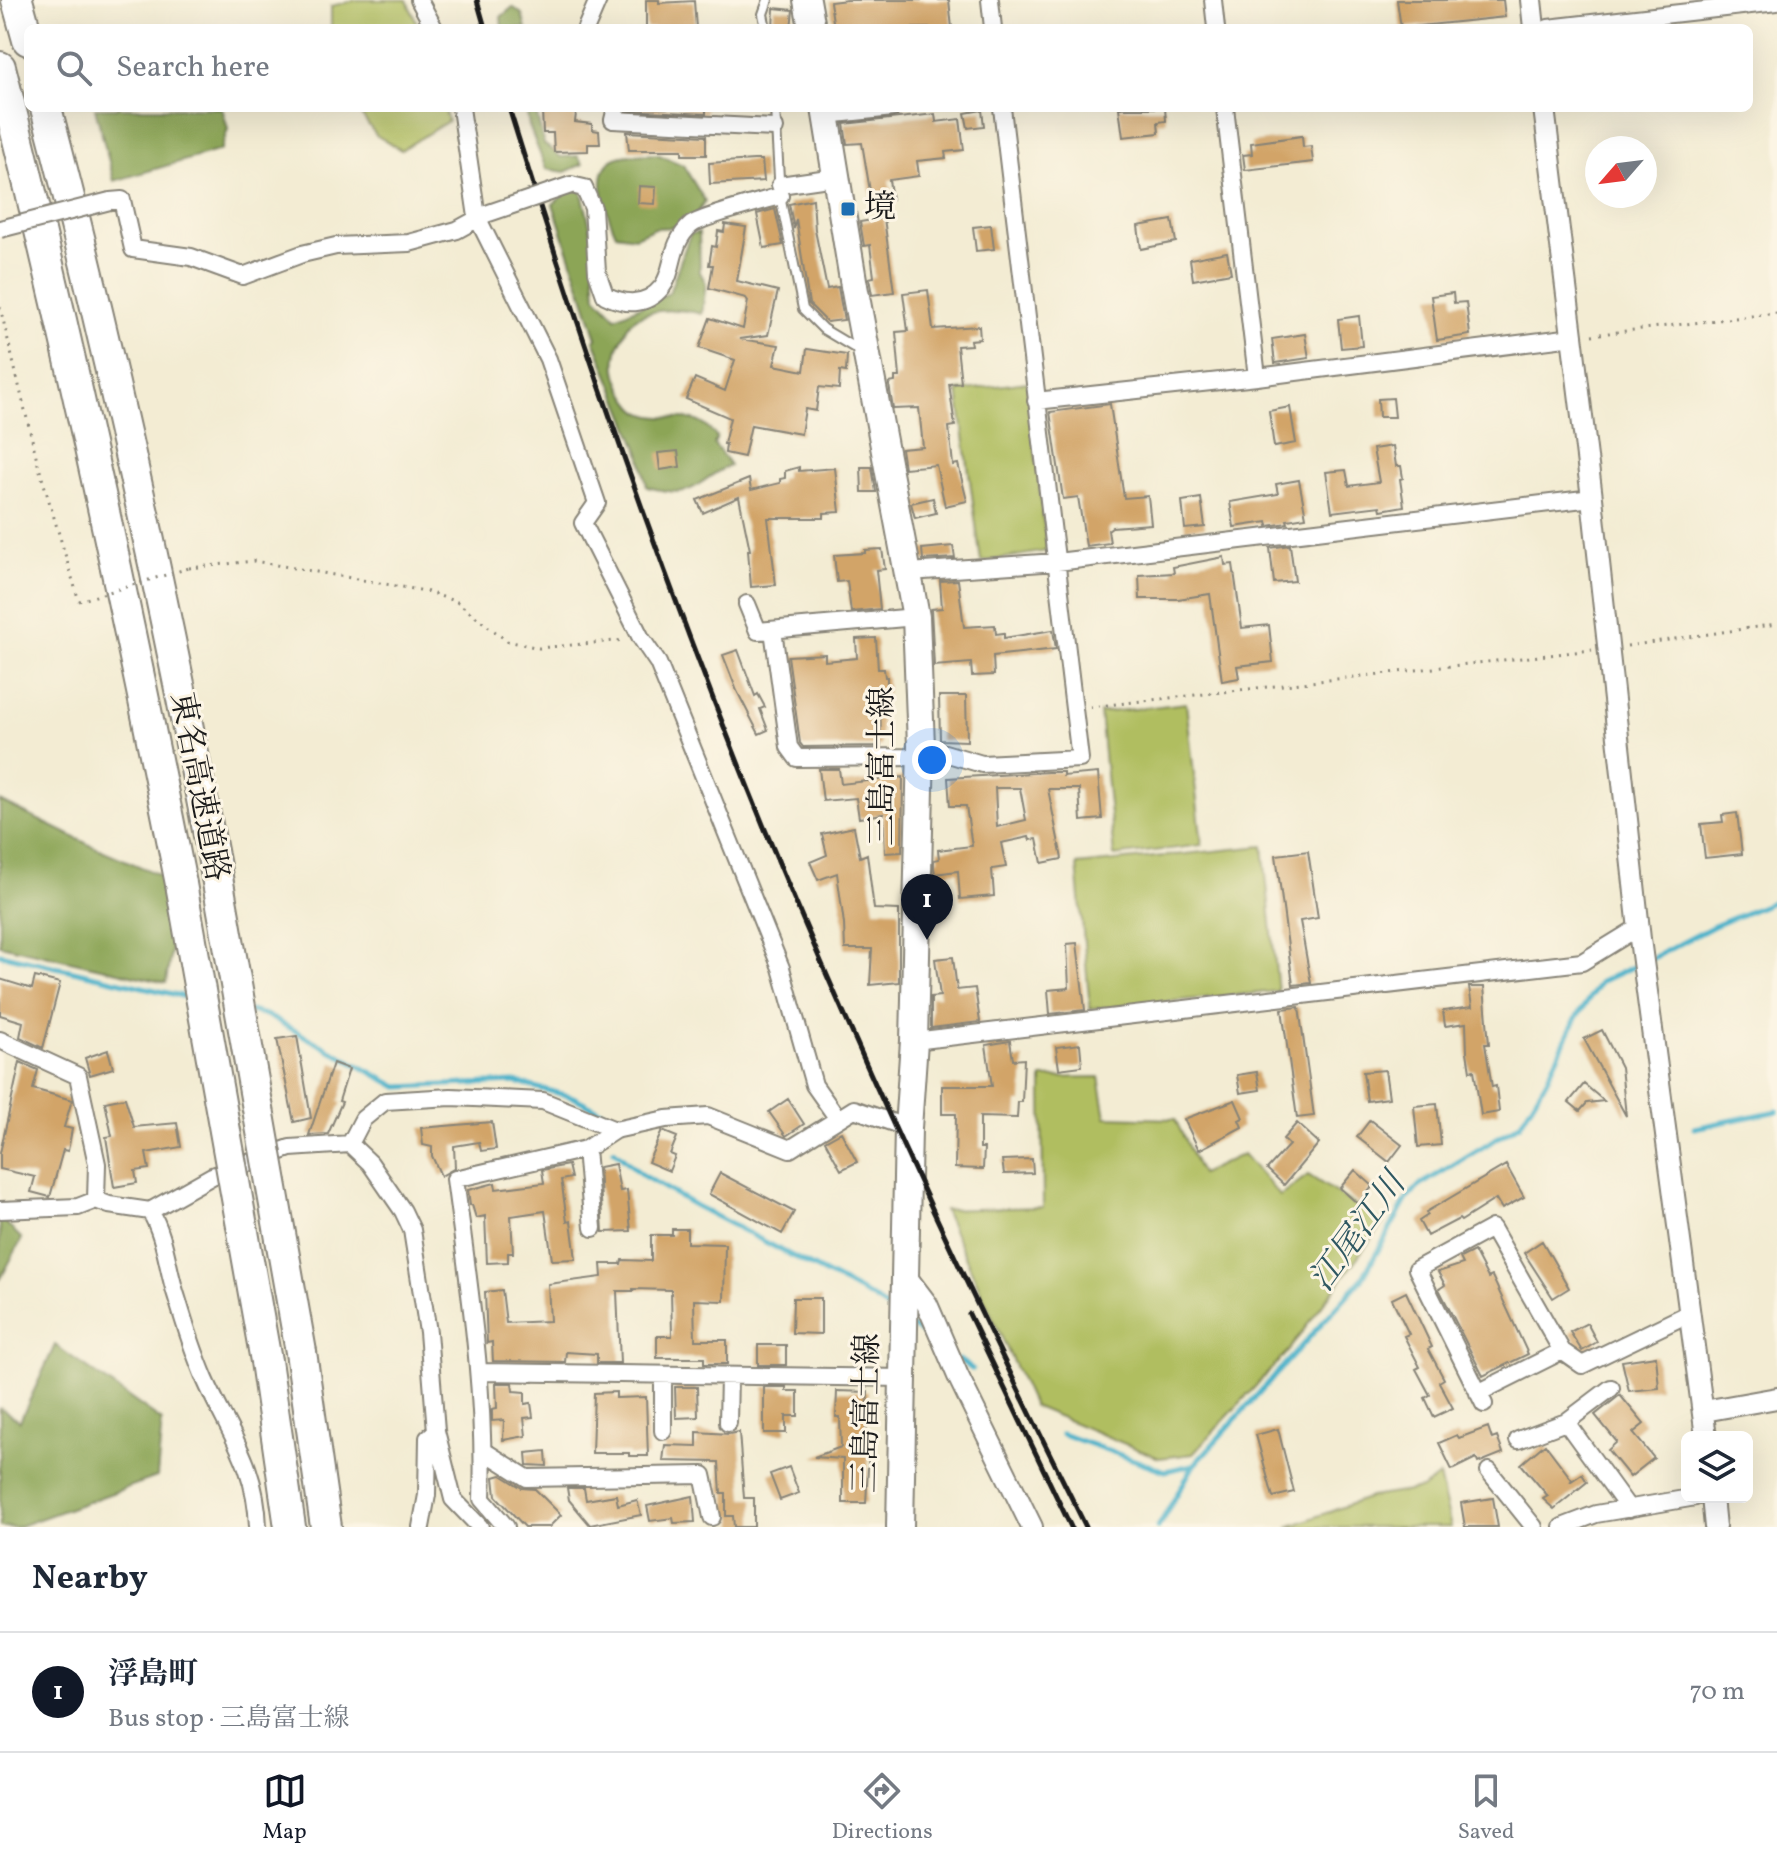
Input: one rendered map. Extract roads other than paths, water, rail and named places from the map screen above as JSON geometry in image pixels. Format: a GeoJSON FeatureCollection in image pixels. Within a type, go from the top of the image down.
{"type":"FeatureCollection","features":[{"type":"Feature","properties":{"kind":"highway"},"geometry":{"type":"LineString","coordinates":[[17,0],[24,25]]}},
{"type":"Feature","properties":{"kind":"highway","name":"東名高速道路"},"geometry":{"type":"LineString","coordinates":[[0,67],[97,476],[181,884],[266,1361],[290,1527]]}},
{"type":"Feature","properties":{"kind":"highway","name":"東名高速道路"},"geometry":{"type":"LineString","coordinates":[[47,112],[80,236],[184,707],[301,1352],[326,1527]]}},
{"type":"Feature","properties":{"kind":"main road"},"geometry":{"type":"LineString","coordinates":[[807,0],[811,24]]}},
{"type":"Feature","properties":{"kind":"main road","name":"三島富士線"},"geometry":{"type":"LineString","coordinates":[[825,112],[916,617],[920,752],[900,1527]]}},
{"type":"Feature","properties":{"kind":"street"},"geometry":{"type":"LineString","coordinates":[[419,0],[432,24]]}},
{"type":"Feature","properties":{"kind":"street"},"geometry":{"type":"LineString","coordinates":[[588,24],[598,0]]}},
{"type":"Feature","properties":{"kind":"street"},"geometry":{"type":"LineString","coordinates":[[990,0],[993,24]]}},
{"type":"Feature","properties":{"kind":"street"},"geometry":{"type":"LineString","coordinates":[[1213,0],[1216,24]]}},
{"type":"Feature","properties":{"kind":"street"},"geometry":{"type":"LineString","coordinates":[[1531,0],[1534,24]]}},
{"type":"Feature","properties":{"kind":"street"},"geometry":{"type":"LineString","coordinates":[[1583,24],[1777,2]]}},
{"type":"Feature","properties":{"kind":"street"},"geometry":{"type":"LineString","coordinates":[[462,112],[483,215],[548,359],[597,503],[583,523],[641,638],[658,663],[781,968],[814,1085],[838,1119]]}},
{"type":"Feature","properties":{"kind":"street"},"geometry":{"type":"LineString","coordinates":[[615,112],[613,120],[775,128]]}},
{"type":"Feature","properties":{"kind":"street"},"geometry":{"type":"LineString","coordinates":[[773,630],[789,747],[797,758],[920,752],[982,764],[1080,759],[1002,112]]}},
{"type":"Feature","properties":{"kind":"street"},"geometry":{"type":"LineString","coordinates":[[1225,112],[1257,377]]}},
{"type":"Feature","properties":{"kind":"street"},"geometry":{"type":"LineString","coordinates":[[1545,112],[1592,498],[1640,933],[1706,1431]]}},
{"type":"Feature","properties":{"kind":"street"},"geometry":{"type":"LineString","coordinates":[[0,229],[122,200],[133,249],[191,257],[243,276],[302,254],[336,246],[409,243],[457,230],[483,215],[571,185],[584,188],[593,208],[597,272],[605,295],[622,303],[642,301],[663,286],[677,242],[692,224],[780,190],[835,177]]}},
{"type":"Feature","properties":{"kind":"street"},"geometry":{"type":"LineString","coordinates":[[1036,401],[1573,337]]}},
{"type":"Feature","properties":{"kind":"street"},"geometry":{"type":"LineString","coordinates":[[909,572],[1057,562],[1592,498]]}},
{"type":"Feature","properties":{"kind":"street"},"geometry":{"type":"LineString","coordinates":[[747,604],[758,631],[916,617]]}},
{"type":"Feature","properties":{"kind":"street"},"geometry":{"type":"LineString","coordinates":[[914,1041],[1582,962],[1640,933]]}},
{"type":"Feature","properties":{"kind":"street"},"geometry":{"type":"LineString","coordinates":[[0,1040],[78,1076],[97,1164],[96,1200]]}},
{"type":"Feature","properties":{"kind":"street"},"geometry":{"type":"LineString","coordinates":[[350,1144],[363,1119],[385,1101],[451,1097],[543,1101],[615,1130]]}},
{"type":"Feature","properties":{"kind":"street"},"geometry":{"type":"LineString","coordinates":[[506,1527],[482,1499],[484,1451],[479,1372],[455,1179],[586,1149],[615,1130],[666,1119],[708,1116],[790,1149],[854,1109],[908,1128]]}},
{"type":"Feature","properties":{"kind":"street"},"geometry":{"type":"LineString","coordinates":[[0,1210],[78,1207],[96,1200],[150,1211],[212,1176],[290,1148],[350,1144],[370,1163],[403,1211],[412,1230],[428,1332],[436,1431],[453,1499],[480,1527]]}},
{"type":"Feature","properties":{"kind":"street"},"geometry":{"type":"LineString","coordinates":[[586,1149],[593,1228]]}},
{"type":"Feature","properties":{"kind":"street"},"geometry":{"type":"LineString","coordinates":[[150,1211],[159,1226],[176,1296],[206,1380],[241,1449],[257,1497],[258,1527]]}},
{"type":"Feature","properties":{"kind":"street"},"geometry":{"type":"LineString","coordinates":[[1562,1351],[1481,1398],[1417,1269],[1492,1228],[1562,1351],[1582,1365],[1690,1313]]}},
{"type":"Feature","properties":{"kind":"street"},"geometry":{"type":"LineString","coordinates":[[905,1275],[927,1304],[1032,1527]]}},
{"type":"Feature","properties":{"kind":"street"},"geometry":{"type":"LineString","coordinates":[[479,1372],[904,1378]]}},
{"type":"Feature","properties":{"kind":"street"},"geometry":{"type":"LineString","coordinates":[[663,1375],[663,1431]]}},
{"type":"Feature","properties":{"kind":"street"},"geometry":{"type":"LineString","coordinates":[[728,1423],[729,1376]]}},
{"type":"Feature","properties":{"kind":"street"},"geometry":{"type":"LineString","coordinates":[[1518,1440],[1566,1422],[1611,1388]]}},
{"type":"Feature","properties":{"kind":"street"},"geometry":{"type":"LineString","coordinates":[[1704,1411],[1777,1398]]}},
{"type":"Feature","properties":{"kind":"street"},"geometry":{"type":"LineString","coordinates":[[1566,1422],[1629,1509]]}},
{"type":"Feature","properties":{"kind":"street"},"geometry":{"type":"LineString","coordinates":[[421,1527],[427,1495],[428,1438],[436,1431]]}},
{"type":"Feature","properties":{"kind":"street"},"geometry":{"type":"LineString","coordinates":[[484,1451],[527,1478],[703,1475],[712,1517]]}},
{"type":"Feature","properties":{"kind":"street"},"geometry":{"type":"LineString","coordinates":[[1489,1471],[1534,1527]]}},
{"type":"Feature","properties":{"kind":"street"},"geometry":{"type":"LineString","coordinates":[[1562,1527],[1605,1520],[1629,1509],[1681,1500]]}},
{"type":"Feature","properties":{"kind":"street"},"geometry":{"type":"LineString","coordinates":[[1713,1503],[1715,1527]]}},
{"type":"Feature","properties":{"kind":"lane"},"geometry":{"type":"LineString","coordinates":[[765,24],[763,14],[768,0]]}},
{"type":"Feature","properties":{"kind":"lane"},"geometry":{"type":"LineString","coordinates":[[775,112],[780,190],[803,309],[823,329],[867,356]]}},
{"type":"Feature","properties":{"kind":"waterway","name":"江尾江川"},"geometry":{"type":"LineString","coordinates":[[1647,961],[1714,926],[1777,900]]}},
{"type":"Feature","properties":{"kind":"waterway"},"geometry":{"type":"LineString","coordinates":[[0,954],[190,998]]}},
{"type":"Feature","properties":{"kind":"waterway","name":"江尾江川"},"geometry":{"type":"LineString","coordinates":[[1158,1527],[1194,1465],[1362,1279],[1407,1199],[1419,1186],[1520,1124],[1546,1081],[1576,1018],[1600,982],[1637,965]]}},
{"type":"Feature","properties":{"kind":"waterway"},"geometry":{"type":"LineString","coordinates":[[250,1011],[266,1015],[398,1087],[515,1082],[573,1097],[615,1118]]}},
{"type":"Feature","properties":{"kind":"waterway"},"geometry":{"type":"LineString","coordinates":[[1694,1128],[1777,1111]]}},
{"type":"Feature","properties":{"kind":"waterway"},"geometry":{"type":"LineString","coordinates":[[614,1150],[642,1175],[871,1297],[896,1314]]}},
{"type":"Feature","properties":{"kind":"waterway"},"geometry":{"type":"LineString","coordinates":[[913,1327],[935,1342]]}},
{"type":"Feature","properties":{"kind":"waterway"},"geometry":{"type":"LineString","coordinates":[[959,1360],[972,1369]]}},
{"type":"Feature","properties":{"kind":"waterway"},"geometry":{"type":"LineString","coordinates":[[1062,1434],[1165,1471],[1193,1465]]}},
{"type":"Feature","properties":{"kind":"railway"},"geometry":{"type":"LineString","coordinates":[[477,0],[484,24]]}},
{"type":"Feature","properties":{"kind":"railway"},"geometry":{"type":"LineString","coordinates":[[510,112],[629,470],[694,650],[764,827],[839,1004],[919,1180],[1086,1527]]}},
{"type":"Feature","properties":{"kind":"railway"},"geometry":{"type":"LineString","coordinates":[[969,1314],[1071,1527]]}},
{"type":"Feature","properties":{"kind":"place","name":"境"},"geometry":{"type":"Point","coordinates":[848,209]}},
{"type":"Feature","properties":{"kind":"place","name":"浮島町"},"geometry":{"type":"Point","coordinates":[927,940]}}]}
